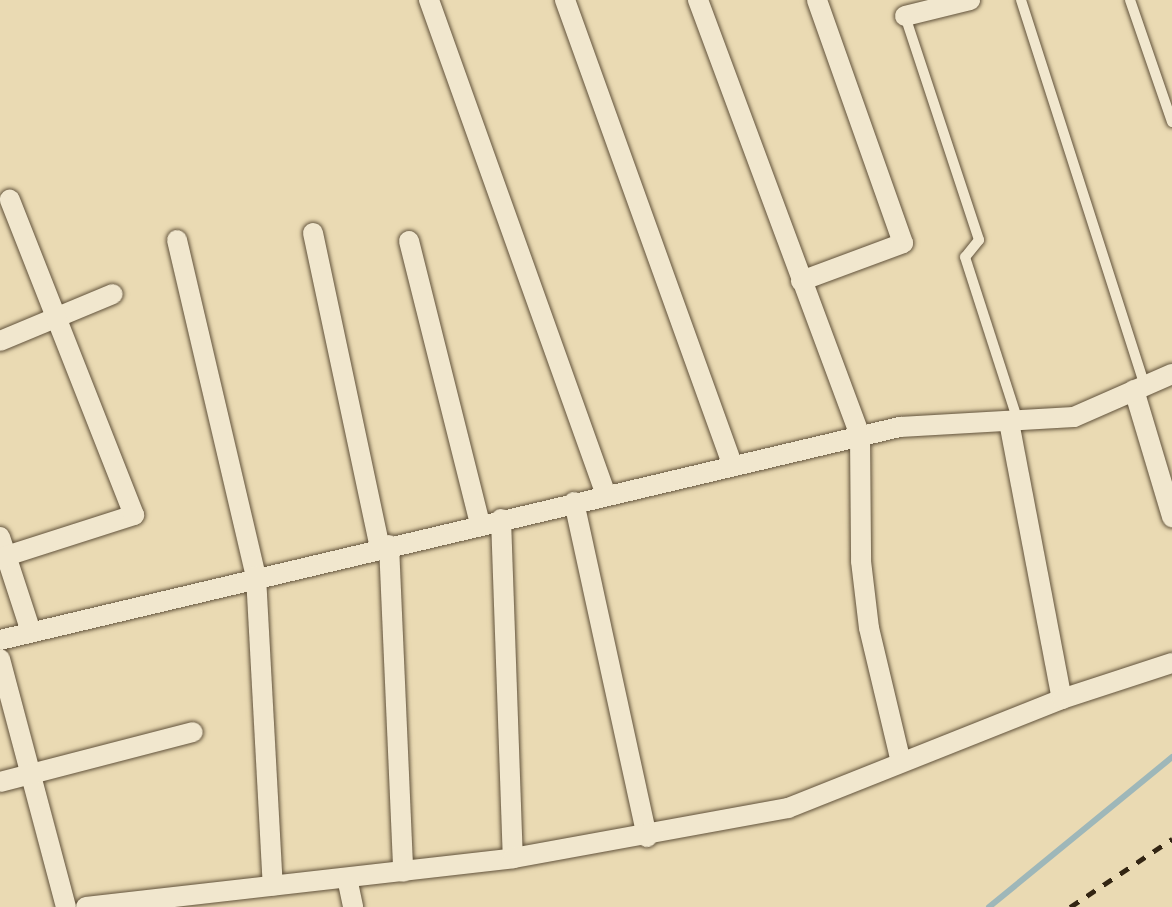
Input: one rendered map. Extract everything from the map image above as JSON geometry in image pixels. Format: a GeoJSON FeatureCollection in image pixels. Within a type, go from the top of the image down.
{"type":"FeatureCollection","features":[{"type":"Feature","properties":{"kind":"street"},"geometry":{"type":"LineString","coordinates":[[429,0],[606,495]]}},
{"type":"Feature","properties":{"kind":"street"},"geometry":{"type":"LineString","coordinates":[[565,0],[733,466]]}},
{"type":"Feature","properties":{"kind":"street"},"geometry":{"type":"LineString","coordinates":[[698,0],[860,436],[861,561],[869,628],[901,762]]}},
{"type":"Feature","properties":{"kind":"street"},"geometry":{"type":"LineString","coordinates":[[801,281],[903,243],[817,0]]}},
{"type":"Feature","properties":{"kind":"street"},"geometry":{"type":"LineString","coordinates":[[905,16],[970,0]]}},
{"type":"Feature","properties":{"kind":"street"},"geometry":{"type":"LineString","coordinates":[[4,557],[134,515],[10,201]]}},
{"type":"Feature","properties":{"kind":"street"},"geometry":{"type":"LineString","coordinates":[[313,234],[385,546],[403,872]]}},
{"type":"Feature","properties":{"kind":"street"},"geometry":{"type":"LineString","coordinates":[[177,240],[256,576],[273,886]]}},
{"type":"Feature","properties":{"kind":"street"},"geometry":{"type":"LineString","coordinates":[[409,241],[480,524]]}},
{"type":"Feature","properties":{"kind":"street"},"geometry":{"type":"LineString","coordinates":[[0,341],[113,294]]}},
{"type":"Feature","properties":{"kind":"street"},"geometry":{"type":"LineString","coordinates":[[0,640],[256,576],[900,427],[1074,417],[1172,374]]}},
{"type":"Feature","properties":{"kind":"street"},"geometry":{"type":"LineString","coordinates":[[1139,388],[1172,517]]}},
{"type":"Feature","properties":{"kind":"street"},"geometry":{"type":"LineString","coordinates":[[1014,422],[1062,699]]}},
{"type":"Feature","properties":{"kind":"street"},"geometry":{"type":"LineString","coordinates":[[574,502],[647,837]]}},
{"type":"Feature","properties":{"kind":"street"},"geometry":{"type":"LineString","coordinates":[[501,519],[513,858]]}},
{"type":"Feature","properties":{"kind":"street"},"geometry":{"type":"LineString","coordinates":[[0,537],[4,557],[31,632]]}},
{"type":"Feature","properties":{"kind":"street"},"geometry":{"type":"LineString","coordinates":[[0,659],[66,907]]}},
{"type":"Feature","properties":{"kind":"street"},"geometry":{"type":"LineString","coordinates":[[86,907],[513,858],[647,837],[788,808],[1062,699],[1172,663]]}},
{"type":"Feature","properties":{"kind":"street"},"geometry":{"type":"LineString","coordinates":[[0,782],[193,732]]}},
{"type":"Feature","properties":{"kind":"street"},"geometry":{"type":"LineString","coordinates":[[347,878],[353,907]]}},
{"type":"Feature","properties":{"kind":"lane"},"geometry":{"type":"LineString","coordinates":[[1021,0],[1139,388]]}},
{"type":"Feature","properties":{"kind":"lane"},"geometry":{"type":"LineString","coordinates":[[1130,0],[1172,122]]}},
{"type":"Feature","properties":{"kind":"lane"},"geometry":{"type":"LineString","coordinates":[[905,16],[979,240],[965,257],[1014,422]]}},
{"type":"Feature","properties":{"kind":"waterway"},"geometry":{"type":"LineString","coordinates":[[989,907],[1172,757]]}},
{"type":"Feature","properties":{"kind":"railway"},"geometry":{"type":"LineString","coordinates":[[1070,907],[1172,839]]}}]}
